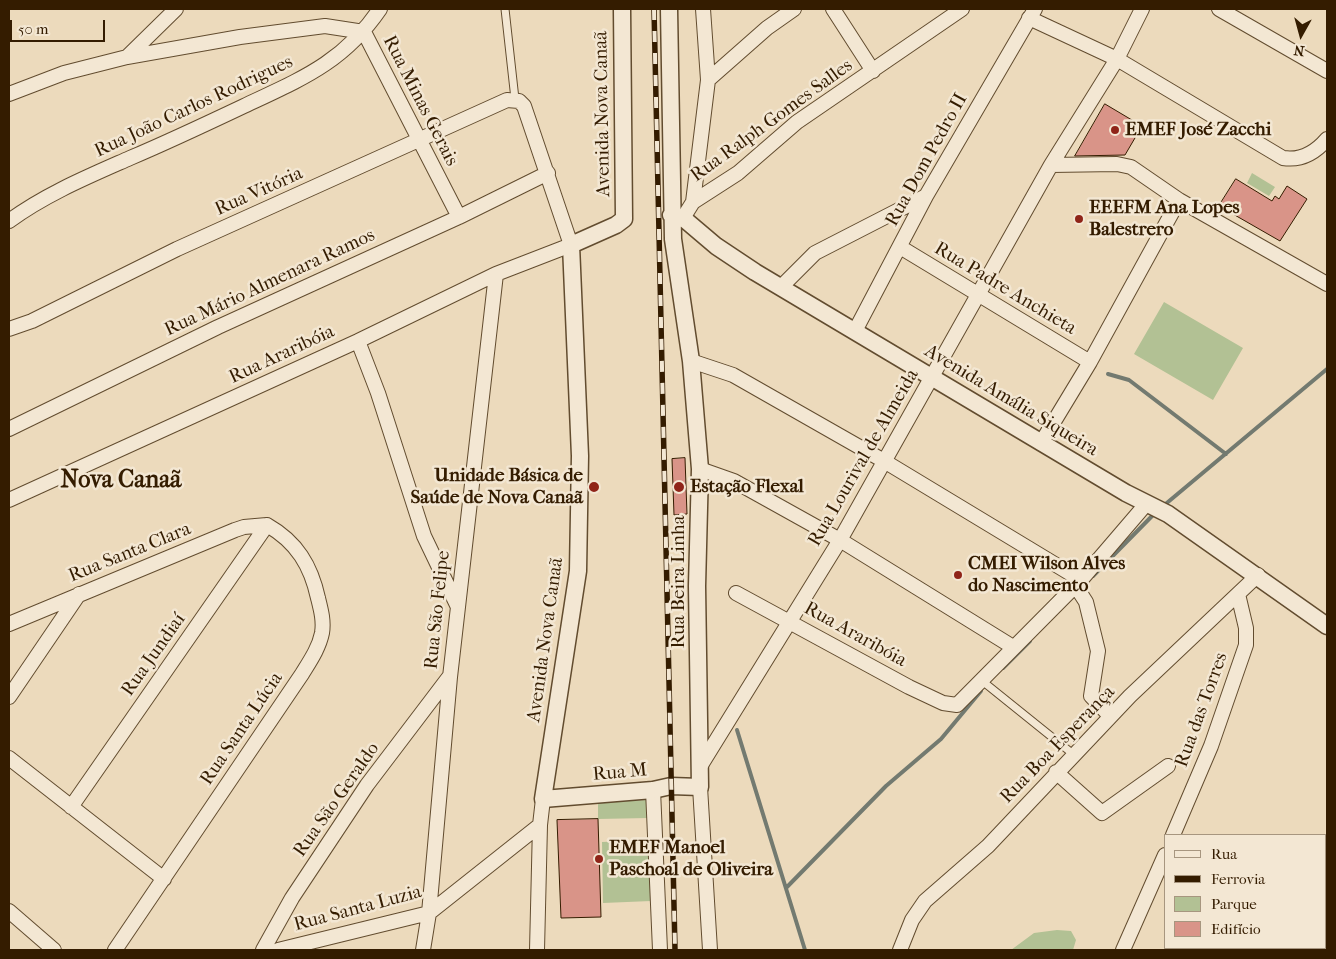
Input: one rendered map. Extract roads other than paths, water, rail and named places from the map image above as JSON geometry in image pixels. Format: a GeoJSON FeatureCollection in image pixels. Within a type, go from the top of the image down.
{"type":"FeatureCollection","features":[{"type":"Feature","properties":{"kind":"street"},"geometry":{"type":"LineString","coordinates":[[127,57],[176,9]]}},
{"type":"Feature","properties":{"kind":"street","name":"Rua João Carlos Rodrigues"},"geometry":{"type":"LineString","coordinates":[[9,221],[51,193],[284,87],[339,56],[364,32],[380,9]]}},
{"type":"Feature","properties":{"kind":"street","name":"Avenida Nova Canaã"},"geometry":{"type":"LineString","coordinates":[[537,950],[540,825],[578,571],[580,456],[571,245],[616,225],[624,218],[622,9]]}},
{"type":"Feature","properties":{"kind":"street","name":"Rua Beira Linha"},"geometry":{"type":"LineString","coordinates":[[669,9],[673,172],[677,216],[675,263],[691,361],[700,469],[697,586],[700,787],[710,950]]}},
{"type":"Feature","properties":{"kind":"street"},"geometry":{"type":"LineString","coordinates":[[693,202],[708,80],[703,9]]}},
{"type":"Feature","properties":{"kind":"street"},"geometry":{"type":"LineString","coordinates":[[708,80],[767,28],[794,9]]}},
{"type":"Feature","properties":{"kind":"street"},"geometry":{"type":"LineString","coordinates":[[833,9],[874,71]]}},
{"type":"Feature","properties":{"kind":"street","name":"Rua Ralph Gomes Salles"},"geometry":{"type":"LineString","coordinates":[[677,216],[693,202],[738,173],[796,122],[874,71],[962,9]]}},
{"type":"Feature","properties":{"kind":"street","name":"Rua Lourival de Almeida"},"geometry":{"type":"LineString","coordinates":[[700,765],[840,540],[1051,165],[1117,59],[1142,9]]}},
{"type":"Feature","properties":{"kind":"street"},"geometry":{"type":"LineString","coordinates":[[1219,9],[1327,71]]}},
{"type":"Feature","properties":{"kind":"street"},"geometry":{"type":"LineString","coordinates":[[1032,13],[1117,59],[1283,158],[1295,160],[1306,156],[1319,148],[1327,139]]}},
{"type":"Feature","properties":{"kind":"street","name":"Rua Dom Pedro II"},"geometry":{"type":"LineString","coordinates":[[855,331],[926,196],[1032,13]]}},
{"type":"Feature","properties":{"kind":"street","name":"Rua Minas Gerais"},"geometry":{"type":"LineString","coordinates":[[9,94],[64,72],[127,57],[240,37],[325,26],[364,32],[458,217]]}},
{"type":"Feature","properties":{"kind":"street","name":"Rua Vitória"},"geometry":{"type":"LineString","coordinates":[[9,329],[32,321],[177,249],[507,100],[520,103]]}},
{"type":"Feature","properties":{"kind":"street"},"geometry":{"type":"LineString","coordinates":[[520,103],[548,174],[571,245]]}},
{"type":"Feature","properties":{"kind":"street"},"geometry":{"type":"LineString","coordinates":[[1051,165],[1125,165],[1179,200],[1327,284]]}},
{"type":"Feature","properties":{"kind":"street","name":"Rua Mário Almenara Ramos"},"geometry":{"type":"LineString","coordinates":[[9,428],[218,327],[548,174]]}},
{"type":"Feature","properties":{"kind":"street"},"geometry":{"type":"LineString","coordinates":[[782,287],[803,263],[815,253],[926,196]]}},
{"type":"Feature","properties":{"kind":"street"},"geometry":{"type":"LineString","coordinates":[[1041,443],[1090,362],[1179,200]]}},
{"type":"Feature","properties":{"kind":"street","name":"Avenida Amália Siqueira"},"geometry":{"type":"LineString","coordinates":[[677,216],[716,246],[782,287],[1041,443],[1168,514],[1258,575],[1327,626]]}},
{"type":"Feature","properties":{"kind":"street","name":"Rua Araribóia"},"geometry":{"type":"LineString","coordinates":[[9,500],[358,341],[496,274],[571,245]]}},
{"type":"Feature","properties":{"kind":"street","name":"Rua Padre Anchieta"},"geometry":{"type":"LineString","coordinates":[[900,247],[1090,362]]}},
{"type":"Feature","properties":{"kind":"street","name":"Rua São Felipe"},"geometry":{"type":"LineString","coordinates":[[423,950],[429,913],[457,605],[496,274]]}},
{"type":"Feature","properties":{"kind":"street"},"geometry":{"type":"LineString","coordinates":[[358,341],[378,392],[424,536],[457,605]]}},
{"type":"Feature","properties":{"kind":"street"},"geometry":{"type":"LineString","coordinates":[[691,361],[733,375],[884,461],[1078,583],[1086,602],[1098,651],[1092,698],[1110,716]]}},
{"type":"Feature","properties":{"kind":"street"},"geometry":{"type":"LineString","coordinates":[[700,469],[734,482],[840,540],[1013,647]]}},
{"type":"Feature","properties":{"kind":"street"},"geometry":{"type":"LineString","coordinates":[[981,680],[1078,583],[1149,504]]}},
{"type":"Feature","properties":{"kind":"street","name":"Rua Santa Clara"},"geometry":{"type":"LineString","coordinates":[[9,624],[240,528],[267,525]]}},
{"type":"Feature","properties":{"kind":"street","name":"Rua Jundiaí"},"geometry":{"type":"LineString","coordinates":[[71,807],[267,525]]}},
{"type":"Feature","properties":{"kind":"street","name":"Rua Santa Lúcia"},"geometry":{"type":"LineString","coordinates":[[115,950],[302,674],[320,642],[323,618],[314,581],[305,559],[288,539],[267,525]]}},
{"type":"Feature","properties":{"kind":"street","name":"Rua Boa Esperança"},"geometry":{"type":"LineString","coordinates":[[900,950],[912,920],[925,902],[988,846],[1110,716],[1258,575]]}},
{"type":"Feature","properties":{"kind":"street","name":"Rua Araribóia"},"geometry":{"type":"LineString","coordinates":[[736,593],[943,703],[957,705],[981,680]]}},
{"type":"Feature","properties":{"kind":"street"},"geometry":{"type":"LineString","coordinates":[[9,697],[79,594]]}},
{"type":"Feature","properties":{"kind":"street","name":"Rua das Torres"},"geometry":{"type":"LineString","coordinates":[[1173,834],[1211,746],[1246,645],[1246,628],[1238,594]]}},
{"type":"Feature","properties":{"kind":"street","name":"Rua São Geraldo"},"geometry":{"type":"LineString","coordinates":[[263,950],[292,898],[367,785],[450,676]]}},
{"type":"Feature","properties":{"kind":"street"},"geometry":{"type":"LineString","coordinates":[[9,758],[164,879]]}},
{"type":"Feature","properties":{"kind":"street"},"geometry":{"type":"LineString","coordinates":[[1056,772],[1102,813],[1168,766]]}},
{"type":"Feature","properties":{"kind":"street","name":"Rua M"},"geometry":{"type":"LineString","coordinates":[[544,799],[654,790],[671,786],[700,787]]}},
{"type":"Feature","properties":{"kind":"street"},"geometry":{"type":"LineString","coordinates":[[654,790],[660,950]]}},
{"type":"Feature","properties":{"kind":"street","name":"Rua Santa Luzia"},"geometry":{"type":"LineString","coordinates":[[278,950],[429,913],[540,825]]}},
{"type":"Feature","properties":{"kind":"street"},"geometry":{"type":"LineString","coordinates":[[1123,950],[1164,857]]}},
{"type":"Feature","properties":{"kind":"street"},"geometry":{"type":"LineString","coordinates":[[9,912],[54,950]]}},
{"type":"Feature","properties":{"kind":"lane"},"geometry":{"type":"LineString","coordinates":[[506,9],[520,103]]}},
{"type":"Feature","properties":{"kind":"lane"},"geometry":{"type":"LineString","coordinates":[[981,680],[1073,754]]}},
{"type":"Feature","properties":{"kind":"waterway"},"geometry":{"type":"LineString","coordinates":[[1162,507],[1327,369]]}},
{"type":"Feature","properties":{"kind":"waterway"},"geometry":{"type":"LineString","coordinates":[[1108,374],[1129,380],[1226,454]]}},
{"type":"Feature","properties":{"kind":"waterway"},"geometry":{"type":"LineString","coordinates":[[1093,576],[1155,513]]}},
{"type":"Feature","properties":{"kind":"waterway"},"geometry":{"type":"LineString","coordinates":[[1003,668],[1030,641]]}},
{"type":"Feature","properties":{"kind":"waterway"},"geometry":{"type":"LineString","coordinates":[[786,888],[886,786],[941,739],[981,691]]}},
{"type":"Feature","properties":{"kind":"waterway"},"geometry":{"type":"LineString","coordinates":[[737,730],[805,950]]}},
{"type":"Feature","properties":{"kind":"railway"},"geometry":{"type":"LineString","coordinates":[[654,9],[675,950]]}},
{"type":"Feature","properties":{"kind":"place","name":"EMEF José Zacchi"},"geometry":{"type":"Point","coordinates":[1115,130]}},
{"type":"Feature","properties":{"kind":"place","name":"EEEFM Ana Lopes Balestrero"},"geometry":{"type":"Point","coordinates":[1079,219]}},
{"type":"Feature","properties":{"kind":"place","name":"Unidade Básica de Saúde de Nova Canaã"},"geometry":{"type":"Point","coordinates":[594,487]}},
{"type":"Feature","properties":{"kind":"place","name":"Estação Flexal"},"geometry":{"type":"Point","coordinates":[679,487]}},
{"type":"Feature","properties":{"kind":"place","name":"CMEI Wilson Alves do Nascimento"},"geometry":{"type":"Point","coordinates":[958,575]}},
{"type":"Feature","properties":{"kind":"place","name":"EMEF Manoel Paschoal de Oliveira"},"geometry":{"type":"Point","coordinates":[599,859]}},
{"type":"Feature","properties":{"kind":"district","name":"Nova Canaã"},"geometry":{"type":"Point","coordinates":[121,481]}}]}
